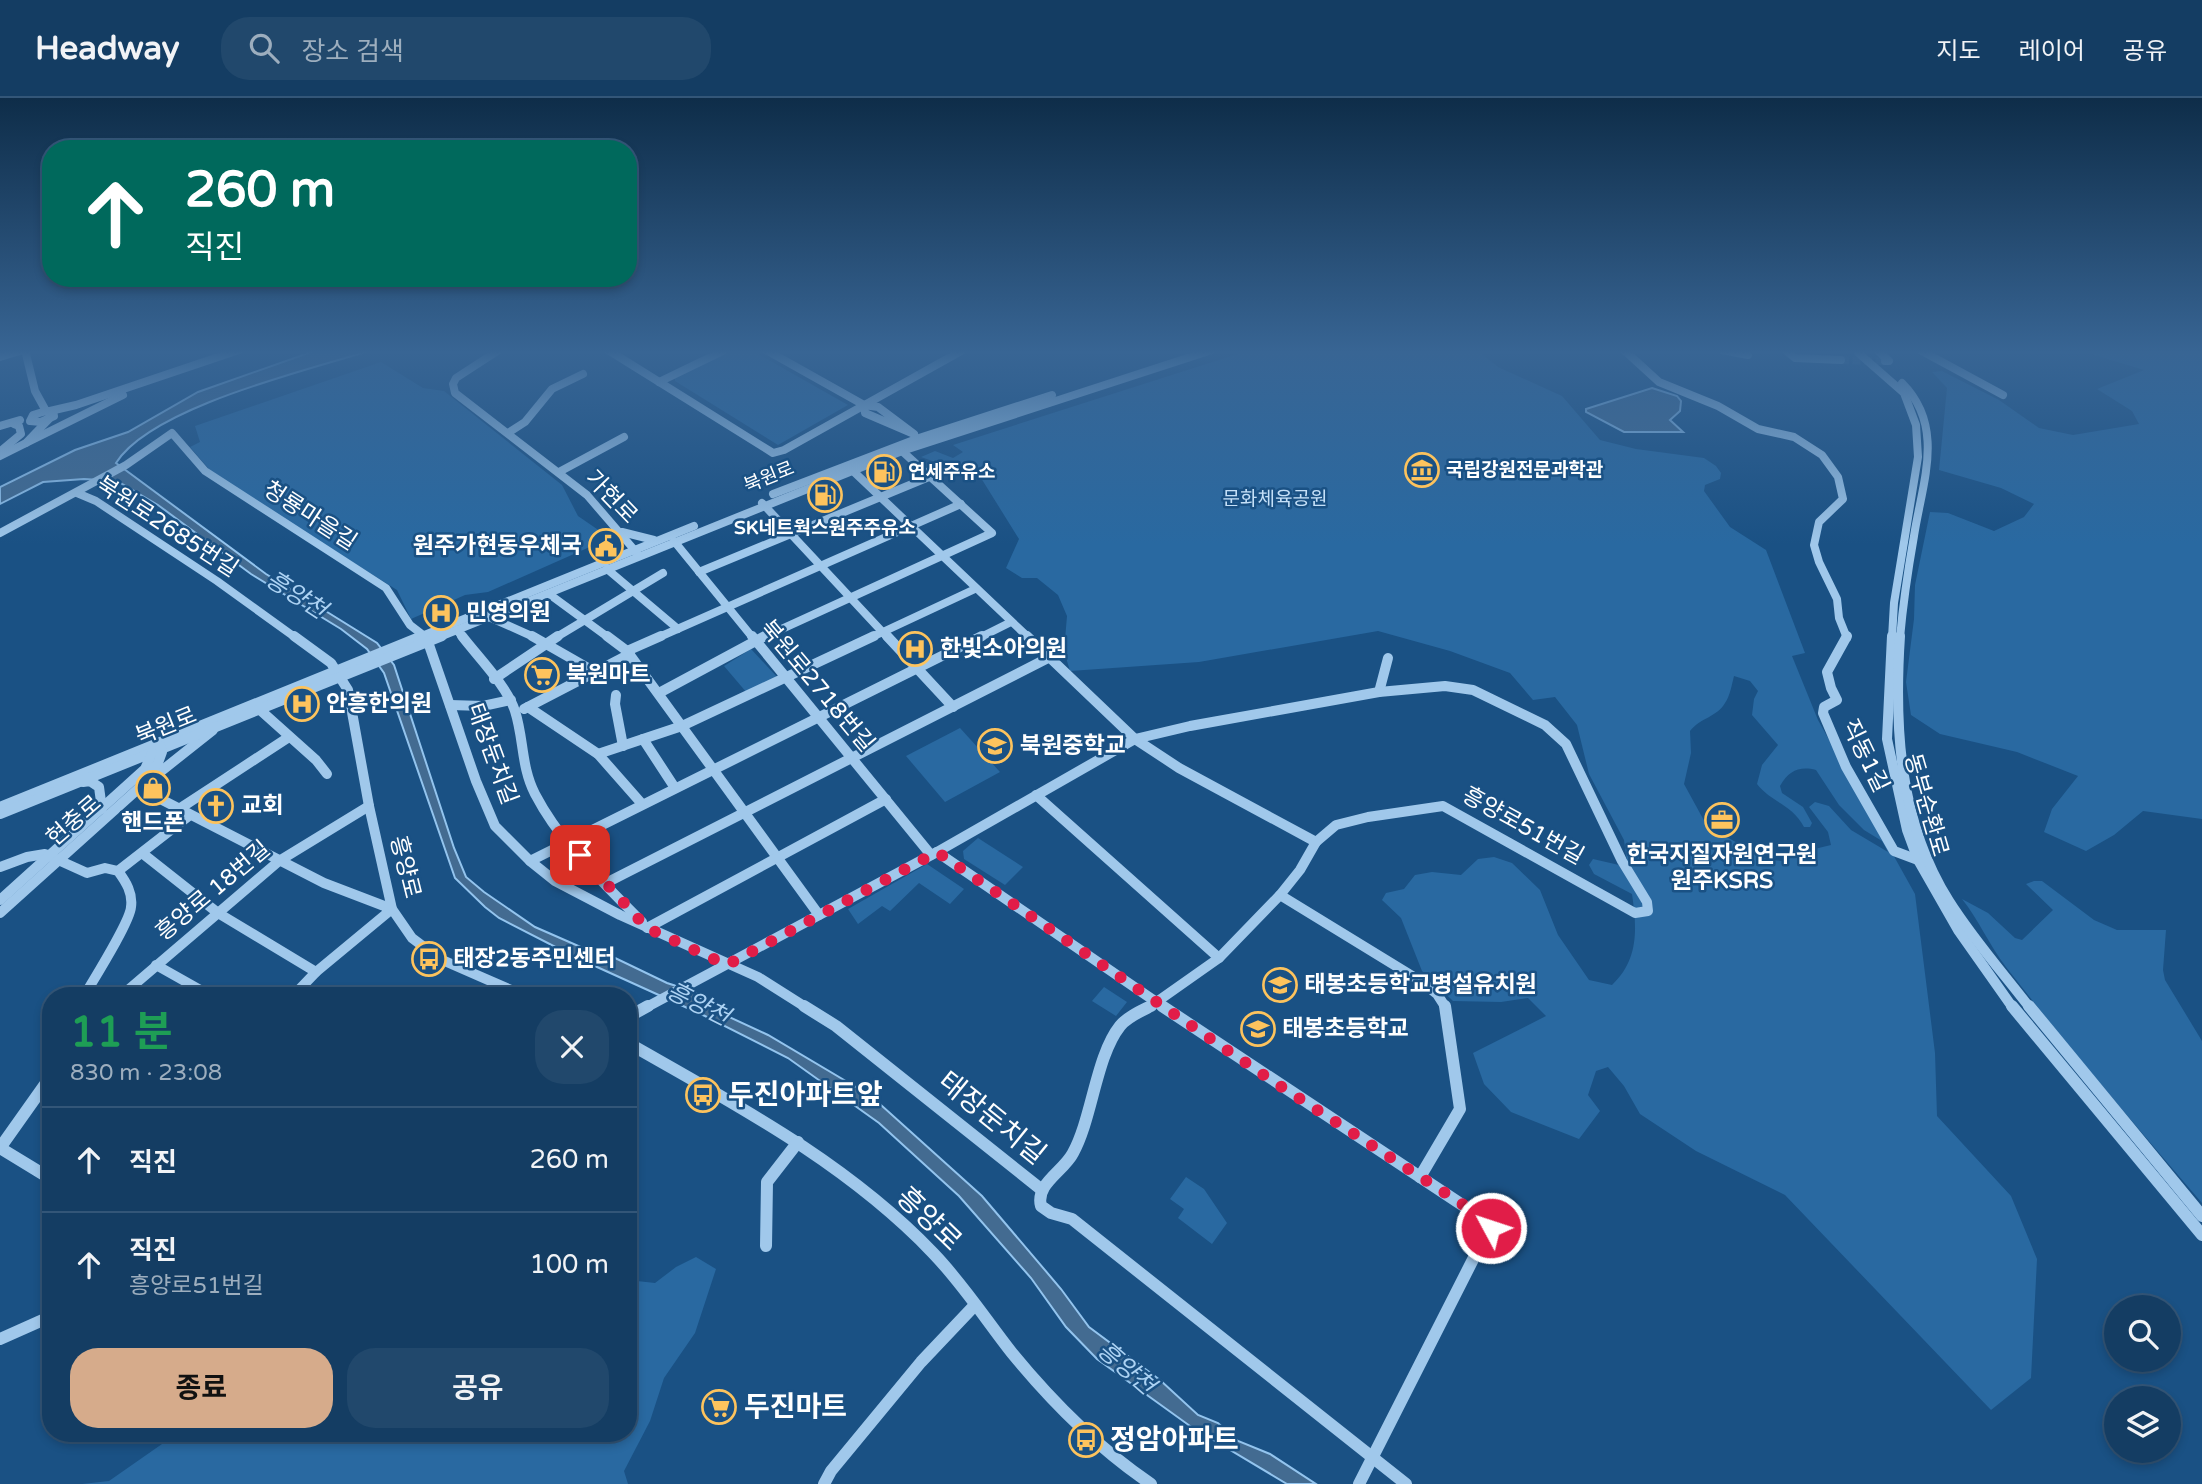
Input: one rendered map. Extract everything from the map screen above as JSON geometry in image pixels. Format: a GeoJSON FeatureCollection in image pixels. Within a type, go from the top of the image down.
{"type":"FeatureCollection","features":[{"type":"Feature","properties":{"kind":"street"},"geometry":{"type":"LineString","coordinates":[[2,426],[42,415]]}},
{"type":"Feature","properties":{"kind":"street"},"geometry":{"type":"LineString","coordinates":[[2,426],[42,415]]}},
{"type":"Feature","properties":{"kind":"street"},"geometry":{"type":"LineString","coordinates":[[26,443],[42,415]]}},
{"type":"Feature","properties":{"kind":"street"},"geometry":{"type":"LineString","coordinates":[[0,453],[22,439],[42,415]]}},
{"type":"Feature","properties":{"kind":"street"},"geometry":{"type":"LineString","coordinates":[[0,453],[84,415]]}},
{"type":"Feature","properties":{"kind":"street","name":"가현로"},"geometry":{"type":"LineString","coordinates":[[486,415],[587,495],[638,553]]}},
{"type":"Feature","properties":{"kind":"street"},"geometry":{"type":"LineString","coordinates":[[508,433],[531,415]]}},
{"type":"Feature","properties":{"kind":"street"},"geometry":{"type":"LineString","coordinates":[[711,415],[773,453],[784,450],[847,415]]}},
{"type":"Feature","properties":{"kind":"street"},"geometry":{"type":"LineString","coordinates":[[871,415],[920,438]]}},
{"type":"Feature","properties":{"kind":"street","name":"북원로"},"geometry":{"type":"LineString","coordinates":[[0,807],[674,541],[761,502],[920,438],[992,415]]}},
{"type":"Feature","properties":{"kind":"street","name":"북원로"},"geometry":{"type":"LineString","coordinates":[[426,638],[457,631],[549,594],[607,569],[658,540],[902,451],[920,438],[997,415]]}},
{"type":"Feature","properties":{"kind":"street","name":"직동1길"},"geometry":{"type":"LineString","coordinates":[[1733,415],[1758,429],[1794,438],[1822,455],[1838,477],[1843,499],[1835,511],[1823,516],[1816,526],[1814,551],[1818,565],[1835,594],[1847,638],[1828,662],[1828,676],[1837,700],[1824,707],[1823,713],[1846,766],[1894,851],[1918,860]]}},
{"type":"Feature","properties":{"kind":"street","name":"동부순환로"},"geometry":{"type":"LineString","coordinates":[[1912,415],[1916,425],[1918,457],[1894,603],[1887,739],[1893,777],[1918,860],[1958,930],[2015,1010],[2202,1235]]}},
{"type":"Feature","properties":{"kind":"street","name":"동부순환로"},"geometry":{"type":"LineString","coordinates":[[1923,415],[1929,444],[1903,611],[1899,684],[1899,738],[1906,786],[1922,846],[1936,877],[1962,918],[2049,1033],[2202,1216]]}},
{"type":"Feature","properties":{"kind":"street"},"geometry":{"type":"LineString","coordinates":[[0,453],[21,434],[19,426],[14,424]]}},
{"type":"Feature","properties":{"kind":"street","name":"청룡마을길"},"geometry":{"type":"LineString","coordinates":[[77,493],[127,464],[172,433],[205,471],[386,588],[410,625],[426,638]]}},
{"type":"Feature","properties":{"kind":"street","name":"가현로"},"geometry":{"type":"LineString","coordinates":[[559,472],[624,437]]}},
{"type":"Feature","properties":{"kind":"street"},"geometry":{"type":"LineString","coordinates":[[659,692],[714,666],[755,641],[992,533],[902,451]]}},
{"type":"Feature","properties":{"kind":"street"},"geometry":{"type":"LineString","coordinates":[[852,470],[1135,738],[1179,768],[1316,842]]}},
{"type":"Feature","properties":{"kind":"street"},"geometry":{"type":"LineString","coordinates":[[699,572],[929,477]]}},
{"type":"Feature","properties":{"kind":"street"},"geometry":{"type":"LineString","coordinates":[[0,533],[77,493]]}},
{"type":"Feature","properties":{"kind":"street","name":"북원로2685번길"},"geometry":{"type":"LineString","coordinates":[[77,493],[96,500],[217,581],[341,673]]}},
{"type":"Feature","properties":{"kind":"street"},"geometry":{"type":"LineString","coordinates":[[761,502],[953,706]]}},
{"type":"Feature","properties":{"kind":"street"},"geometry":{"type":"LineString","coordinates":[[517,713],[629,652],[961,504]]}},
{"type":"Feature","properties":{"kind":"street"},"geometry":{"type":"LineString","coordinates":[[619,531],[640,539],[658,540]]}},
{"type":"Feature","properties":{"kind":"street","name":"북원로2718번길"},"geometry":{"type":"LineString","coordinates":[[674,541],[784,678],[934,853]]}},
{"type":"Feature","properties":{"kind":"street"},"geometry":{"type":"LineString","coordinates":[[607,569],[678,629]]}},
{"type":"Feature","properties":{"kind":"street"},"geometry":{"type":"LineString","coordinates":[[494,679],[547,643],[663,573]]}},
{"type":"Feature","properties":{"kind":"street"},"geometry":{"type":"LineString","coordinates":[[598,754],[682,726],[975,589]]}},
{"type":"Feature","properties":{"kind":"street"},"geometry":{"type":"LineString","coordinates":[[549,594],[629,652],[819,915]]}},
{"type":"Feature","properties":{"kind":"street"},"geometry":{"type":"LineString","coordinates":[[489,617],[547,643],[595,672]]}},
{"type":"Feature","properties":{"kind":"street"},"geometry":{"type":"LineString","coordinates":[[530,861],[1011,622]]}},
{"type":"Feature","properties":{"kind":"street"},"geometry":{"type":"LineString","coordinates":[[457,631],[511,700],[517,713],[524,767],[540,804],[567,841],[647,928],[886,799]]}},
{"type":"Feature","properties":{"kind":"street","name":"태장둔치길"},"geometry":{"type":"LineString","coordinates":[[426,638],[495,826],[530,861],[555,881],[723,967],[758,977],[836,1026],[1042,1190],[1039,1198],[1041,1206],[1051,1213],[1072,1219],[1406,1484]]}},
{"type":"Feature","properties":{"kind":"street"},"geometry":{"type":"LineString","coordinates":[[606,883],[1048,658]]}},
{"type":"Feature","properties":{"kind":"street"},"geometry":{"type":"LineString","coordinates":[[1379,692],[1388,659]]}},
{"type":"Feature","properties":{"kind":"street","name":"북원로"},"geometry":{"type":"LineString","coordinates":[[0,814],[341,673]]}},
{"type":"Feature","properties":{"kind":"street","name":"흥양로"},"geometry":{"type":"LineString","coordinates":[[341,673],[348,690],[369,806],[392,909],[412,938],[440,959],[504,987]]}},
{"type":"Feature","properties":{"kind":"street","name":"흥양로51번길"},"geometry":{"type":"LineString","coordinates":[[637,1012],[934,853],[1135,738],[1379,692],[1445,686],[1472,690],[1545,725],[1566,744],[1622,861],[1647,902],[1648,911],[1635,913],[1443,806],[1368,817],[1336,825],[1316,842],[1300,870],[1280,895],[1219,958],[1158,1003],[1135,1014],[1120,1026],[1110,1045],[1073,1153],[1042,1190]]}},
{"type":"Feature","properties":{"kind":"street"},"geometry":{"type":"LineString","coordinates":[[616,695],[615,704],[623,746]]}},
{"type":"Feature","properties":{"kind":"street"},"geometry":{"type":"LineString","coordinates":[[450,705],[483,706],[511,700]]}},
{"type":"Feature","properties":{"kind":"street"},"geometry":{"type":"LineString","coordinates":[[528,707],[598,754],[642,804]]}},
{"type":"Feature","properties":{"kind":"street"},"geometry":{"type":"LineString","coordinates":[[259,709],[316,760],[327,774]]}},
{"type":"Feature","properties":{"kind":"street"},"geometry":{"type":"LineString","coordinates":[[218,726],[139,788],[324,883],[392,909],[302,987]]}},
{"type":"Feature","properties":{"kind":"street"},"geometry":{"type":"LineString","coordinates":[[179,809],[289,737]]}},
{"type":"Feature","properties":{"kind":"street"},"geometry":{"type":"LineString","coordinates":[[643,739],[675,788]]}},
{"type":"Feature","properties":{"kind":"street","name":"현충로"},"geometry":{"type":"LineString","coordinates":[[0,900],[139,788],[158,763],[155,748]]}},
{"type":"Feature","properties":{"kind":"street","name":"현충로"},"geometry":{"type":"LineString","coordinates":[[0,913],[145,769],[155,748]]}},
{"type":"Feature","properties":{"kind":"street"},"geometry":{"type":"LineString","coordinates":[[76,784],[96,783],[101,791],[102,809]]}},
{"type":"Feature","properties":{"kind":"street"},"geometry":{"type":"LineString","coordinates":[[1036,795],[1219,958]]}},
{"type":"Feature","properties":{"kind":"street","name":"흥양로 18번길"},"geometry":{"type":"LineString","coordinates":[[131,987],[279,861],[369,806]]}},
{"type":"Feature","properties":{"kind":"street"},"geometry":{"type":"LineString","coordinates":[[0,867],[38,852],[55,857],[87,873],[104,868],[118,870],[190,815]]}},
{"type":"Feature","properties":{"kind":"street"},"geometry":{"type":"LineString","coordinates":[[142,853],[218,913],[316,972]]}},
{"type":"Feature","properties":{"kind":"street"},"geometry":{"type":"LineString","coordinates":[[934,853],[1487,1220],[1491,1228],[1360,1484]]}},
{"type":"Feature","properties":{"kind":"street"},"geometry":{"type":"LineString","coordinates":[[88,987],[131,911],[133,900],[129,887],[118,870]]}},
{"type":"Feature","properties":{"kind":"street"},"geometry":{"type":"LineString","coordinates":[[1280,895],[1422,982],[1437,994],[1447,1008],[1460,1110],[1420,1177]]}},
{"type":"Feature","properties":{"kind":"street","name":"흥양로 18번길"},"geometry":{"type":"LineString","coordinates":[[156,965],[195,987]]}},
{"type":"Feature","properties":{"kind":"street","name":"흥양로"},"geometry":{"type":"LineString","coordinates":[[637,1048],[798,1142],[878,1204],[933,1253],[1057,1405],[1122,1466],[1150,1484]]}},
{"type":"Feature","properties":{"kind":"street"},"geometry":{"type":"LineString","coordinates":[[42,1089],[0,1148],[42,1173]]}},
{"type":"Feature","properties":{"kind":"street"},"geometry":{"type":"LineString","coordinates":[[766,1246],[767,1182],[798,1142]]}},
{"type":"Feature","properties":{"kind":"street"},"geometry":{"type":"LineString","coordinates":[[824,1484],[831,1471],[921,1362],[975,1305]]}},
{"type":"Feature","properties":{"kind":"street"},"geometry":{"type":"LineString","coordinates":[[0,1339],[42,1320]]}},
{"type":"Feature","properties":{"kind":"green space"},"geometry":{"type":"Polygon","coordinates":[[[228,415],[474,415],[562,485],[578,516],[610,538],[488,592],[465,595],[411,619],[397,590],[215,476],[190,447],[200,442],[195,426],[228,415]]]}},
{"type":"Feature","properties":{"kind":"green space"},"geometry":{"type":"Polygon","coordinates":[[[729,415],[831,415],[778,445],[729,415]]]}},
{"type":"Feature","properties":{"kind":"green space","name":"문화체육공원"},"geometry":{"type":"Polygon","coordinates":[[[1048,415],[1578,415],[1600,440],[1636,449],[1704,458],[1716,466],[1721,473],[1720,479],[1705,485],[1704,491],[1730,527],[1766,550],[1805,653],[1792,656],[1818,720],[1915,894],[1935,1053],[1937,1116],[2011,1196],[2037,1259],[2031,1378],[1991,1410],[1785,1195],[1696,1151],[1640,1114],[1624,1086],[1608,1067],[1596,1071],[1588,1095],[1600,1111],[1579,1139],[1511,1112],[1484,1084],[1473,1053],[1546,1016],[1528,998],[1501,1002],[1453,1001],[1422,971],[1401,918],[1382,900],[1386,893],[1404,889],[1415,875],[1432,872],[1461,875],[1478,859],[1494,857],[1512,863],[1540,890],[1558,935],[1589,980],[1612,985],[1621,975],[1632,954],[1634,943],[1632,894],[1594,874],[1589,865],[1593,859],[1619,865],[1630,883],[1624,840],[1589,774],[1577,725],[1555,697],[1533,700],[1510,673],[1450,651],[1378,631],[1199,662],[1070,671],[1064,651],[1067,616],[1058,595],[1037,578],[1022,578],[1006,568],[1019,539],[981,478],[921,457],[935,451],[953,458],[963,452],[953,445],[1048,415]],[[1734,676],[1722,708],[1690,731],[1691,753],[1684,784],[1707,826],[1768,860],[1783,861],[1806,851],[1831,845],[1828,832],[1809,807],[1815,802],[1829,806],[1851,830],[1888,852],[1882,841],[1864,830],[1839,805],[1816,770],[1795,770],[1780,786],[1782,793],[1803,807],[1812,823],[1810,827],[1804,827],[1794,813],[1757,784],[1762,765],[1778,745],[1752,715],[1758,691],[1750,681],[1734,676]]]}},
{"type":"Feature","properties":{"kind":"green space"},"geometry":{"type":"Polygon","coordinates":[[[1944,415],[2020,415],[2039,428],[2073,435],[2139,424],[2134,415],[2202,415],[2202,819],[2143,811],[2114,835],[2086,851],[2044,832],[2052,809],[2078,776],[2017,752],[1940,734],[1911,715],[1906,682],[1914,619],[1915,585],[1930,512],[1948,513],[1994,531],[2024,517],[2034,504],[2001,488],[1939,470],[1944,415]]]}},
{"type":"Feature","properties":{"kind":"green space"},"geometry":{"type":"Polygon","coordinates":[[[751,649],[778,678],[747,693],[724,666],[751,649]]]}},
{"type":"Feature","properties":{"kind":"green space"},"geometry":{"type":"Polygon","coordinates":[[[960,728],[1000,772],[945,802],[906,756],[960,728]]]}},
{"type":"Feature","properties":{"kind":"green space"},"geometry":{"type":"Polygon","coordinates":[[[978,838],[1023,867],[1005,885],[964,859],[963,851],[978,838]]]}},
{"type":"Feature","properties":{"kind":"green space"},"geometry":{"type":"Polygon","coordinates":[[[927,864],[964,889],[950,904],[919,883],[890,911],[882,906],[858,924],[848,909],[927,864]]]}},
{"type":"Feature","properties":{"kind":"green space"},"geometry":{"type":"Polygon","coordinates":[[[2042,881],[2094,920],[2117,930],[2166,930],[2163,970],[2165,980],[2202,1041],[2202,1203],[2102,1086],[2000,959],[1962,899],[1988,913],[2015,938],[2022,940],[2053,910],[2026,884],[2042,881]]]}},
{"type":"Feature","properties":{"kind":"green space"},"geometry":{"type":"Polygon","coordinates":[[[1104,987],[1127,1002],[1116,1016],[1092,1001],[1104,987]]]}},
{"type":"Feature","properties":{"kind":"green space"},"geometry":{"type":"Polygon","coordinates":[[[1186,1177],[1204,1189],[1227,1223],[1212,1244],[1178,1218],[1184,1209],[1170,1199],[1186,1177]]]}},
{"type":"Feature","properties":{"kind":"green space"},"geometry":{"type":"Polygon","coordinates":[[[696,1257],[716,1269],[695,1333],[664,1378],[650,1421],[624,1471],[628,1484],[82,1484],[109,1481],[162,1444],[172,1442],[637,1442],[637,1281],[655,1283],[676,1267],[696,1257]]]}},
{"type":"Feature","properties":{"kind":"water","name":"흥양천"},"geometry":{"type":"Polygon","coordinates":[[[158,415],[183,415],[134,443],[116,463],[266,574],[377,643],[394,665],[466,877],[535,927],[592,952],[611,956],[667,983],[695,992],[712,1009],[768,1035],[871,1096],[982,1196],[1061,1289],[1089,1327],[1160,1380],[1198,1415],[1218,1423],[1238,1441],[1270,1454],[1316,1484],[1287,1484],[1190,1426],[1097,1359],[1066,1327],[1031,1278],[959,1196],[879,1123],[788,1058],[705,1016],[575,957],[499,918],[485,907],[455,878],[384,673],[367,649],[341,629],[251,574],[158,505],[117,481],[84,479],[43,482],[0,504],[0,487],[75,450],[128,432],[158,415]]]}},
{"type":"Feature","properties":{"kind":"water"},"geometry":{"type":"Polygon","coordinates":[[[1591,415],[1676,415],[1670,420],[1683,432],[1624,432],[1591,415]]]}},
{"type":"Feature","properties":{"kind":"place","name":"국립강원전문과학관"},"geometry":{"type":"Point","coordinates":[1422,470]}},
{"type":"Feature","properties":{"kind":"place","name":"연세주유소"},"geometry":{"type":"Point","coordinates":[884,472]}},
{"type":"Feature","properties":{"kind":"place","name":"SK네트웍스원주주유소"},"geometry":{"type":"Point","coordinates":[825,495]}},
{"type":"Feature","properties":{"kind":"place","name":"원주가현동우체국"},"geometry":{"type":"Point","coordinates":[606,546]}},
{"type":"Feature","properties":{"kind":"place","name":"민영의원"},"geometry":{"type":"Point","coordinates":[441,613]}},
{"type":"Feature","properties":{"kind":"place","name":"한빛소아의원"},"geometry":{"type":"Point","coordinates":[915,649]}},
{"type":"Feature","properties":{"kind":"place","name":"북원마트"},"geometry":{"type":"Point","coordinates":[542,675]}},
{"type":"Feature","properties":{"kind":"place","name":"안흥한의원"},"geometry":{"type":"Point","coordinates":[302,704]}},
{"type":"Feature","properties":{"kind":"place","name":"북원중학교"},"geometry":{"type":"Point","coordinates":[995,746]}},
{"type":"Feature","properties":{"kind":"place","name":"핸드폰"},"geometry":{"type":"Point","coordinates":[153,788]}},
{"type":"Feature","properties":{"kind":"place","name":"교회"},"geometry":{"type":"Point","coordinates":[216,806]}},
{"type":"Feature","properties":{"kind":"place","name":"한국지질자원연구원 원주KSRS"},"geometry":{"type":"Point","coordinates":[1722,820]}},
{"type":"Feature","properties":{"kind":"place","name":"태장2동주민센터"},"geometry":{"type":"Point","coordinates":[429,959]}},
{"type":"Feature","properties":{"kind":"place","name":"태봉초등학교병설유치원"},"geometry":{"type":"Point","coordinates":[1280,985]}},
{"type":"Feature","properties":{"kind":"place","name":"태봉초등학교"},"geometry":{"type":"Point","coordinates":[1258,1029]}},
{"type":"Feature","properties":{"kind":"place","name":"두진아파트앞"},"geometry":{"type":"Point","coordinates":[703,1095]}},
{"type":"Feature","properties":{"kind":"place","name":"두진마트"},"geometry":{"type":"Point","coordinates":[719,1407]}},
{"type":"Feature","properties":{"kind":"place","name":"정암아파트"},"geometry":{"type":"Point","coordinates":[1086,1440]}},
{"type":"Feature","properties":{"kind":"route"},"geometry":{"type":"LineString","coordinates":[[580,855],[647,928],[727,965],[937,852],[1268,1078],[1487,1220],[1491,1228]]}}]}
